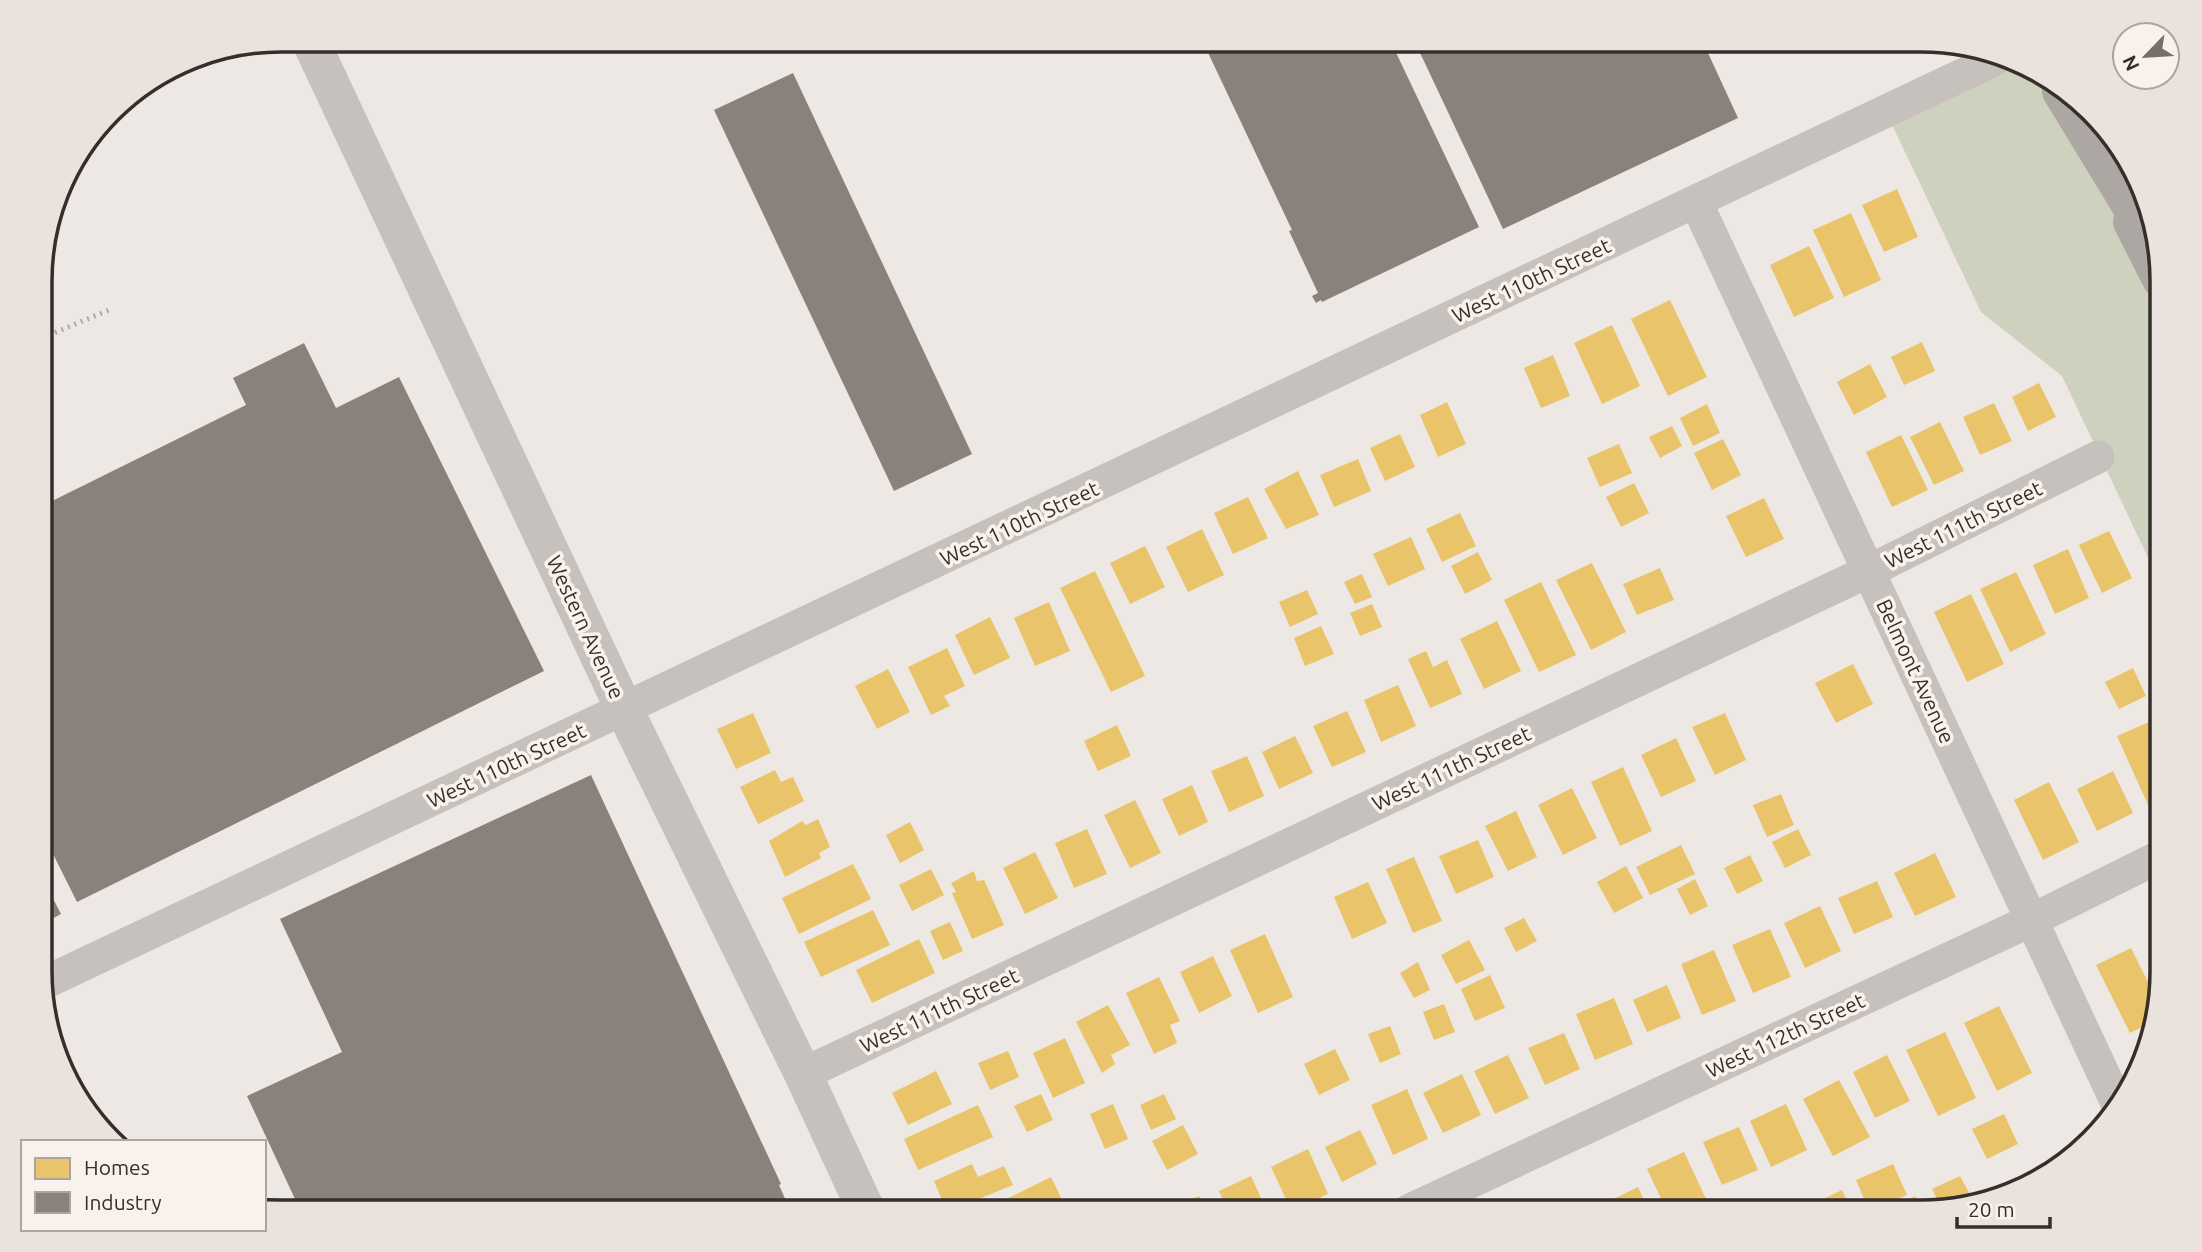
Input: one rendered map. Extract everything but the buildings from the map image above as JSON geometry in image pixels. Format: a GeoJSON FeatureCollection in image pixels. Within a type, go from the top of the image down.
{"type":"FeatureCollection","features":[{"type":"Feature","properties":{"kind":"highway"},"geometry":{"type":"LineString","coordinates":[[2073,111],[2141,223]]}},
{"type":"Feature","properties":{"kind":"highway"},"geometry":{"type":"LineString","coordinates":[[2102,160],[2147,250]]}},
{"type":"Feature","properties":{"kind":"street","name":"Western Avenue"},"geometry":{"type":"LineString","coordinates":[[316,52],[624,709],[803,1074],[861,1200]]}},
{"type":"Feature","properties":{"kind":"street","name":"West 110th Street"},"geometry":{"type":"LineString","coordinates":[[53,979],[1988,63]]}},
{"type":"Feature","properties":{"kind":"street","name":"Belmont Avenue"},"geometry":{"type":"LineString","coordinates":[[1696,202],[2113,1093]]}},
{"type":"Feature","properties":{"kind":"street","name":"West 111th Street"},"geometry":{"type":"LineString","coordinates":[[803,1074],[1869,571],[2098,457]]}},
{"type":"Feature","properties":{"kind":"street","name":"West 112th Street"},"geometry":{"type":"LineString","coordinates":[[1433,1199],[2032,920],[2149,862]]}},
{"type":"Feature","properties":{"kind":"green space"},"geometry":{"type":"Polygon","coordinates":[[[1988,63],[2035,83],[2070,108],[2147,253],[2149,560],[2062,376],[1981,312],[1886,112],[1988,63]]]}},
{"type":"Feature","properties":{"kind":"railway"},"geometry":{"type":"LineString","coordinates":[[52,334],[109,310]]}}]}
